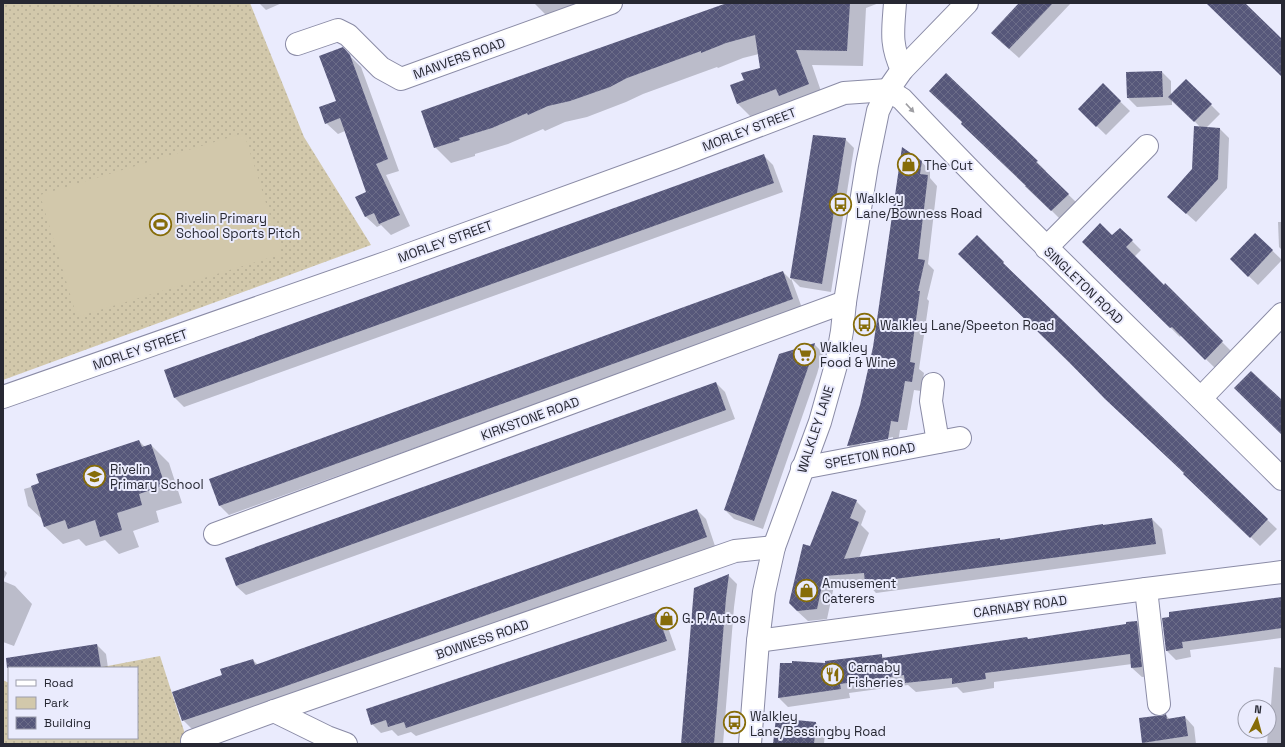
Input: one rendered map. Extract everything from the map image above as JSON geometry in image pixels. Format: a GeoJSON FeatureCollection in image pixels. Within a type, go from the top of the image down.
{"type":"FeatureCollection","features":[{"type":"Feature","properties":{"kind":"street","name":"MANVERS ROAD"},"geometry":{"type":"LineString","coordinates":[[297,44],[338,30],[348,35],[381,68],[401,79],[611,3]]}},
{"type":"Feature","properties":{"kind":"street"},"geometry":{"type":"LineString","coordinates":[[895,3],[892,42],[896,58],[902,70]]}},
{"type":"Feature","properties":{"kind":"street","name":"WALKLEY LANE"},"geometry":{"type":"LineString","coordinates":[[750,744],[758,641],[764,592],[774,547],[820,422],[836,365],[876,117],[888,90],[902,70],[967,3]]}},
{"type":"Feature","properties":{"kind":"street","name":"SINGLETON ROAD"},"geometry":{"type":"LineString","coordinates":[[888,90],[902,99],[1046,248],[1282,478]]}},
{"type":"Feature","properties":{"kind":"street","name":"MORLEY STREET"},"geometry":{"type":"LineString","coordinates":[[3,397],[391,261],[674,158],[844,93],[888,90]]}},
{"type":"Feature","properties":{"kind":"street"},"geometry":{"type":"LineString","coordinates":[[1046,248],[1147,146]]}},
{"type":"Feature","properties":{"kind":"street","name":"KIRKSTONE ROAD"},"geometry":{"type":"LineString","coordinates":[[215,534],[845,302]]}},
{"type":"Feature","properties":{"kind":"street"},"geometry":{"type":"LineString","coordinates":[[1201,398],[1282,314]]}},
{"type":"Feature","properties":{"kind":"street"},"geometry":{"type":"LineString","coordinates":[[933,384],[931,401],[938,442]]}},
{"type":"Feature","properties":{"kind":"street","name":"SPEETON ROAD"},"geometry":{"type":"LineString","coordinates":[[802,468],[960,438]]}},
{"type":"Feature","properties":{"kind":"street","name":"BOWNESS ROAD"},"geometry":{"type":"LineString","coordinates":[[192,741],[274,711],[735,551],[774,547]]}},
{"type":"Feature","properties":{"kind":"street","name":"CARNABY ROAD"},"geometry":{"type":"LineString","coordinates":[[758,641],[1146,588],[1282,572]]}},
{"type":"Feature","properties":{"kind":"street"},"geometry":{"type":"LineString","coordinates":[[1146,588],[1160,704]]}},
{"type":"Feature","properties":{"kind":"street"},"geometry":{"type":"LineString","coordinates":[[274,711],[346,744]]}},
{"type":"Feature","properties":{"kind":"green space"},"geometry":{"type":"Polygon","coordinates":[[[3,3],[250,3],[304,137],[371,245],[3,380],[3,3]]]}},
{"type":"Feature","properties":{"kind":"green space","name":"Rivelin Primary School Sports Pitch"},"geometry":{"type":"Polygon","coordinates":[[[244,133],[282,254],[77,317],[40,195],[244,133]]]}},
{"type":"Feature","properties":{"kind":"green space"},"geometry":{"type":"Polygon","coordinates":[[[160,656],[185,734],[183,744],[3,744],[3,680],[8,682],[8,739],[138,739],[138,667],[102,667],[160,656]]]}},
{"type":"Feature","properties":{"kind":"building"},"geometry":{"type":"Polygon","coordinates":[[[727,3],[850,3],[847,51],[796,50],[809,84],[779,96],[776,89],[737,104],[730,85],[744,80],[741,73],[760,68],[755,35],[726,43],[701,53],[701,51],[627,78],[610,87],[570,101],[548,106],[528,115],[527,113],[492,128],[459,138],[460,140],[434,148],[421,111],[727,3]]]}},
{"type":"Feature","properties":{"kind":"building"},"geometry":{"type":"Polygon","coordinates":[[[1019,3],[1053,3],[1009,49],[991,33],[1019,3]]]}},
{"type":"Feature","properties":{"kind":"building"},"geometry":{"type":"Polygon","coordinates":[[[1206,3],[1245,3],[1282,39],[1282,77],[1206,3]]]}},
{"type":"Feature","properties":{"kind":"building"},"geometry":{"type":"Polygon","coordinates":[[[343,47],[350,55],[388,159],[376,164],[400,215],[379,224],[374,213],[365,217],[355,197],[366,192],[340,118],[325,124],[319,107],[336,101],[319,56],[343,47]]]}},
{"type":"Feature","properties":{"kind":"building"},"geometry":{"type":"Polygon","coordinates":[[[1162,71],[1163,97],[1127,98],[1126,72],[1162,71]]]}},
{"type":"Feature","properties":{"kind":"building"},"geometry":{"type":"Polygon","coordinates":[[[946,73],[1038,161],[1036,162],[1069,194],[1051,211],[929,91],[946,73]]]}},
{"type":"Feature","properties":{"kind":"building"},"geometry":{"type":"Polygon","coordinates":[[[1186,79],[1212,104],[1194,122],[1168,97],[1186,79]]]}},
{"type":"Feature","properties":{"kind":"building"},"geometry":{"type":"Polygon","coordinates":[[[1103,83],[1121,101],[1096,127],[1078,109],[1103,83]]]}},
{"type":"Feature","properties":{"kind":"building"},"geometry":{"type":"Polygon","coordinates":[[[1194,126],[1220,128],[1218,179],[1186,214],[1167,197],[1192,169],[1194,126]]]}},
{"type":"Feature","properties":{"kind":"building"},"geometry":{"type":"Polygon","coordinates":[[[813,135],[846,138],[822,284],[790,278],[813,135]]]}},
{"type":"Feature","properties":{"kind":"building"},"geometry":{"type":"Polygon","coordinates":[[[902,147],[922,161],[920,174],[928,175],[918,259],[925,260],[918,291],[920,291],[910,362],[915,363],[912,382],[905,381],[898,422],[891,421],[888,439],[847,446],[860,405],[873,347],[902,147]]]}},
{"type":"Feature","properties":{"kind":"building"},"geometry":{"type":"Polygon","coordinates":[[[764,154],[774,183],[174,398],[164,370],[764,154]]]}},
{"type":"Feature","properties":{"kind":"building"},"geometry":{"type":"Polygon","coordinates":[[[1100,223],[1112,235],[1120,228],[1133,240],[1126,247],[1164,285],[1165,283],[1223,341],[1205,360],[1082,242],[1100,223]]]}},
{"type":"Feature","properties":{"kind":"building"},"geometry":{"type":"Polygon","coordinates":[[[1255,233],[1273,250],[1248,277],[1230,259],[1255,233]]]}},
{"type":"Feature","properties":{"kind":"building"},"geometry":{"type":"Polygon","coordinates":[[[977,235],[1004,262],[1003,263],[1268,519],[1250,538],[1183,474],[1184,473],[1105,399],[958,254],[977,235]]]}},
{"type":"Feature","properties":{"kind":"building"},"geometry":{"type":"Polygon","coordinates":[[[783,271],[793,299],[219,506],[209,479],[783,271]]]}},
{"type":"Feature","properties":{"kind":"building"},"geometry":{"type":"Polygon","coordinates":[[[815,343],[809,365],[754,521],[724,510],[779,354],[815,343]]]}},
{"type":"Feature","properties":{"kind":"building"},"geometry":{"type":"Polygon","coordinates":[[[1251,371],[1282,400],[1282,435],[1234,388],[1251,371]]]}},
{"type":"Feature","properties":{"kind":"building"},"geometry":{"type":"Polygon","coordinates":[[[716,382],[726,410],[236,586],[225,558],[716,382]]]}},
{"type":"Feature","properties":{"kind":"building"},"geometry":{"type":"Polygon","coordinates":[[[139,440],[142,447],[151,444],[165,485],[139,494],[142,505],[117,513],[122,530],[100,537],[95,520],[68,529],[65,520],[44,527],[31,486],[39,483],[36,474],[139,440]]]}},
{"type":"Feature","properties":{"kind":"building"},"geometry":{"type":"Polygon","coordinates":[[[832,491],[857,500],[850,518],[859,522],[844,559],[1000,538],[1000,540],[1152,518],[1156,544],[865,583],[864,573],[824,576],[817,609],[797,611],[789,603],[803,544],[810,546],[832,491]]]}},
{"type":"Feature","properties":{"kind":"building"},"geometry":{"type":"Polygon","coordinates":[[[697,509],[707,537],[272,691],[182,721],[172,692],[222,675],[220,669],[253,659],[255,665],[697,509]]]}},
{"type":"Feature","properties":{"kind":"building"},"geometry":{"type":"Polygon","coordinates":[[[729,574],[714,744],[681,744],[694,588],[729,574]]]}},
{"type":"Feature","properties":{"kind":"building"},"geometry":{"type":"Polygon","coordinates":[[[1282,597],[1282,628],[1182,642],[1183,648],[1166,651],[1162,618],[1169,617],[1169,612],[1282,597]]]}},
{"type":"Feature","properties":{"kind":"building"},"geometry":{"type":"Polygon","coordinates":[[[657,612],[667,641],[406,728],[404,722],[388,727],[386,720],[371,725],[366,709],[657,612]]]}},
{"type":"Feature","properties":{"kind":"building"},"geometry":{"type":"Polygon","coordinates":[[[1137,621],[1142,667],[1131,668],[1130,654],[985,673],[986,679],[952,684],[952,678],[905,683],[904,675],[840,684],[841,689],[778,698],[780,663],[792,663],[792,661],[825,663],[825,661],[882,654],[882,658],[1027,637],[1028,639],[1137,621]]]}},
{"type":"Feature","properties":{"kind":"building"},"geometry":{"type":"Polygon","coordinates":[[[97,644],[101,667],[7,668],[6,658],[97,644]]]}},
{"type":"Feature","properties":{"kind":"building"},"geometry":{"type":"Polygon","coordinates":[[[1166,714],[1167,719],[1185,716],[1188,736],[1142,743],[1139,718],[1161,716],[1166,714]]]}},
{"type":"Feature","properties":{"kind":"building"},"geometry":{"type":"Polygon","coordinates":[[[776,718],[816,722],[814,744],[773,744],[776,718]]]}},
{"type":"Feature","properties":{"kind":"place","name":"The Cut"},"geometry":{"type":"Point","coordinates":[909,165]}},
{"type":"Feature","properties":{"kind":"place","name":"Walkley Lane/Bowness Road"},"geometry":{"type":"Point","coordinates":[840,205]}},
{"type":"Feature","properties":{"kind":"place","name":"Rivelin Primary School Sports Pitch"},"geometry":{"type":"Point","coordinates":[161,225]}},
{"type":"Feature","properties":{"kind":"place","name":"Walkley Lane/Speeton Road"},"geometry":{"type":"Point","coordinates":[864,325]}},
{"type":"Feature","properties":{"kind":"place","name":"Walkley Food & Wine"},"geometry":{"type":"Point","coordinates":[804,354]}},
{"type":"Feature","properties":{"kind":"place","name":"Rivelin Primary School"},"geometry":{"type":"Point","coordinates":[95,476]}},
{"type":"Feature","properties":{"kind":"place","name":"Amusement Caterers"},"geometry":{"type":"Point","coordinates":[807,590]}},
{"type":"Feature","properties":{"kind":"place","name":"G. P. Autos"},"geometry":{"type":"Point","coordinates":[666,618]}},
{"type":"Feature","properties":{"kind":"place","name":"Carnaby Fisheries"},"geometry":{"type":"Point","coordinates":[833,674]}},
{"type":"Feature","properties":{"kind":"place","name":"Walkley Lane/Bessingby Road"},"geometry":{"type":"Point","coordinates":[735,723]}}]}
